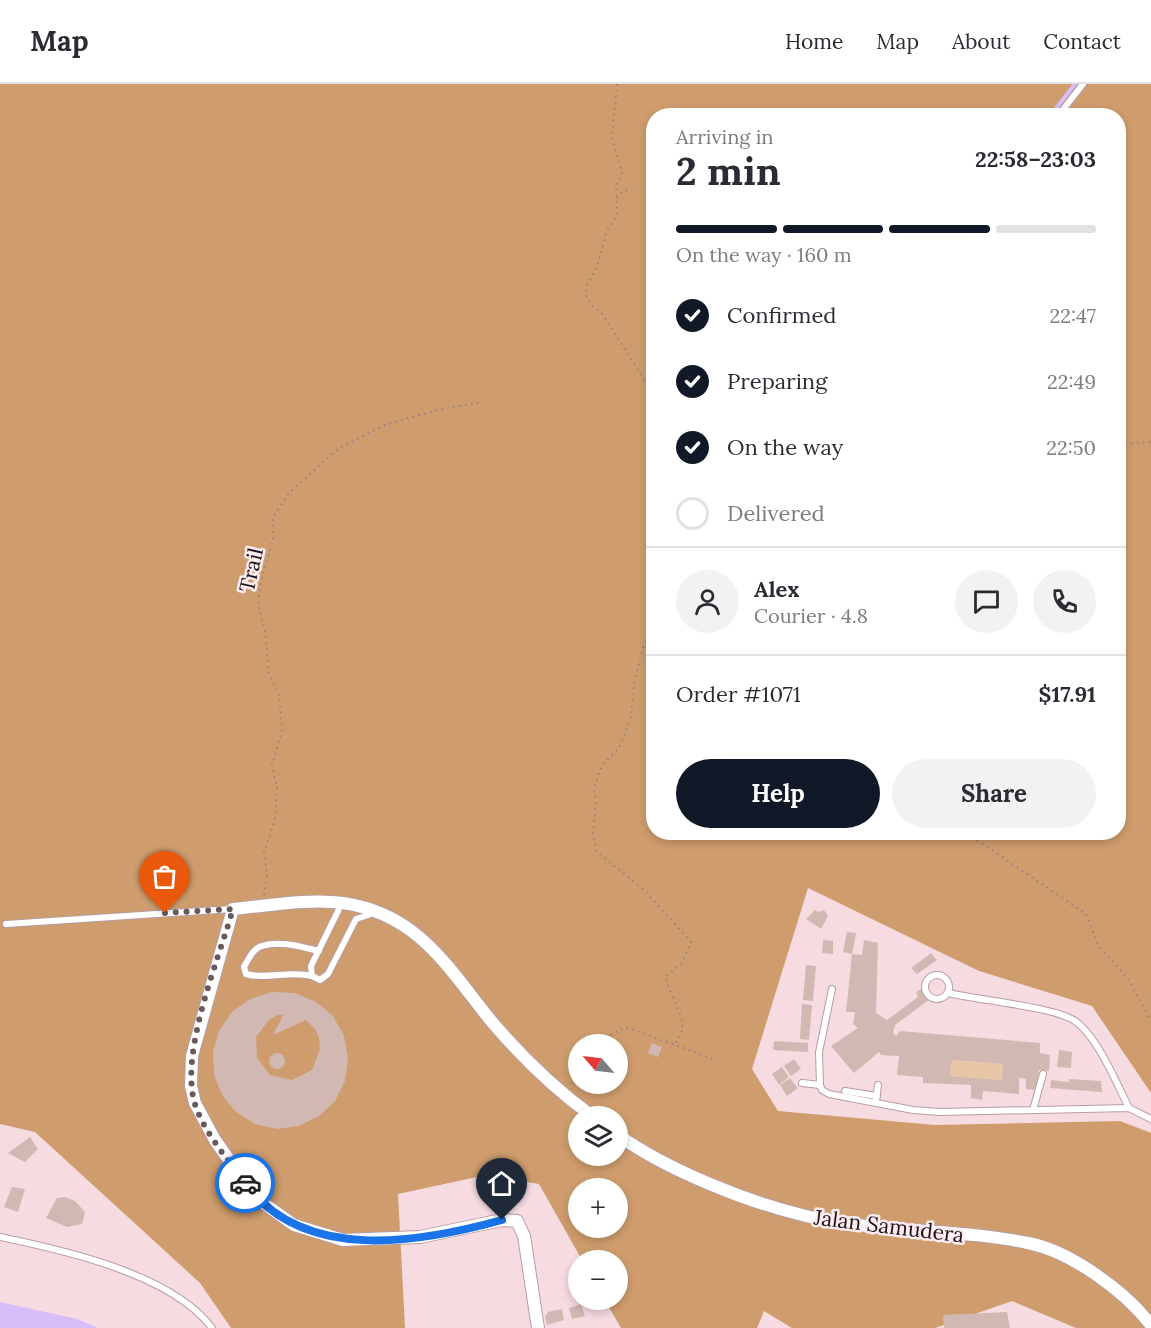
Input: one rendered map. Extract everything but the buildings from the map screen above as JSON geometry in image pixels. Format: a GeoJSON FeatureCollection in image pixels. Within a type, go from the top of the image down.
{"type":"FeatureCollection","features":[{"type":"Feature","properties":{"kind":"street"},"geometry":{"type":"LineString","coordinates":[[538,1328],[524,1236],[517,1221],[502,1220],[420,1237],[343,1240],[294,1225],[255,1197],[215,1140],[195,1103],[191,1086],[192,1056],[233,909],[342,903],[377,911],[412,929],[443,957],[493,1023],[537,1070],[578,1106]]}},
{"type":"Feature","properties":{"kind":"street","name":"Jalan Samudera"},"geometry":{"type":"LineString","coordinates":[[628,1140],[712,1185],[754,1201],[806,1216],[863,1225],[1030,1243],[1076,1263],[1104,1279],[1129,1300],[1151,1325]]}},
{"type":"Feature","properties":{"kind":"lane"},"geometry":{"type":"LineString","coordinates":[[1064,108],[1083,84]]}},
{"type":"Feature","properties":{"kind":"lane"},"geometry":{"type":"LineString","coordinates":[[312,976],[311,966],[342,903]]}},
{"type":"Feature","properties":{"kind":"lane"},"geometry":{"type":"LineString","coordinates":[[6,924],[233,909]]}},
{"type":"Feature","properties":{"kind":"lane"},"geometry":{"type":"LineString","coordinates":[[319,951],[290,945],[261,946],[253,952],[243,967],[246,974],[254,977],[297,972],[320,980],[328,974],[357,919],[377,911]]}},
{"type":"Feature","properties":{"kind":"lane"},"geometry":{"type":"LineString","coordinates":[[937,974],[945,977],[949,984],[948,993],[942,999],[933,999],[925,990],[926,981],[937,974]]}},
{"type":"Feature","properties":{"kind":"lane"},"geometry":{"type":"LineString","coordinates":[[832,989],[819,1052],[820,1085],[826,1092],[845,1091],[876,1100],[940,1112],[1129,1108],[1151,1119]]}},
{"type":"Feature","properties":{"kind":"lane"},"geometry":{"type":"LineString","coordinates":[[948,993],[1050,1012],[1075,1021],[1106,1061],[1129,1108]]}},
{"type":"Feature","properties":{"kind":"lane"},"geometry":{"type":"LineString","coordinates":[[1033,1110],[1043,1074]]}},
{"type":"Feature","properties":{"kind":"lane"},"geometry":{"type":"LineString","coordinates":[[802,1083],[820,1085]]}},
{"type":"Feature","properties":{"kind":"lane"},"geometry":{"type":"LineString","coordinates":[[876,1100],[878,1085]]}},
{"type":"Feature","properties":{"kind":"lane"},"geometry":{"type":"LineString","coordinates":[[0,1237],[60,1249],[144,1278],[201,1313],[212,1328]]}},
{"type":"Feature","properties":{"kind":"path"},"geometry":{"type":"LineString","coordinates":[[617,84],[612,137],[622,174],[616,186],[617,216],[607,231],[597,267],[586,287],[586,295],[592,306],[601,312],[646,382]]}},
{"type":"Feature","properties":{"kind":"path"},"geometry":{"type":"LineString","coordinates":[[617,198],[623,191],[629,190]]}},
{"type":"Feature","properties":{"kind":"path","name":"Trail"},"geometry":{"type":"LineString","coordinates":[[263,906],[267,876],[264,853],[274,819],[277,788],[272,765],[282,730],[279,695],[268,672],[266,636],[258,603],[261,581],[273,540],[273,517],[289,493],[339,448],[387,424],[442,409],[483,402]]}},
{"type":"Feature","properties":{"kind":"path"},"geometry":{"type":"LineString","coordinates":[[1126,444],[1151,442]]}},
{"type":"Feature","properties":{"kind":"path"},"geometry":{"type":"LineString","coordinates":[[646,642],[634,682],[631,718],[619,748],[602,765],[594,788],[596,807],[593,832],[596,851],[644,890],[691,942],[682,963],[666,976],[668,987],[684,1024],[681,1036],[674,1045]]}},
{"type":"Feature","properties":{"kind":"path"},"geometry":{"type":"LineString","coordinates":[[977,840],[1086,914],[1098,945],[1129,980],[1151,1021]]}},
{"type":"Feature","properties":{"kind":"path"},"geometry":{"type":"LineString","coordinates":[[613,1034],[625,1027],[714,1059]]}},
{"type":"Feature","properties":{"kind":"path"},"geometry":{"type":"LineString","coordinates":[[572,1094],[574,1103]]}},
{"type":"Feature","properties":{"kind":"shaded area"},"geometry":{"type":"Polygon","coordinates":[[[0,84],[1151,84],[1151,1093],[1092,1006],[979,971],[808,888],[752,1069],[778,1111],[935,1125],[1120,1121],[1151,1133],[1151,1328],[1076,1328],[1012,1301],[935,1328],[792,1328],[764,1311],[757,1328],[621,1328],[610,1310],[628,1310],[628,1250],[576,1250],[570,1238],[628,1238],[628,1178],[568,1178],[568,1235],[539,1184],[486,1175],[398,1194],[405,1328],[231,1328],[200,1283],[35,1132],[0,1124],[0,84]]]}},
{"type":"Feature","properties":{"kind":"shaded area"},"geometry":{"type":"Polygon","coordinates":[[[952,1060],[1003,1064],[1002,1080],[950,1076],[952,1060]]]}},
{"type":"Feature","properties":{"kind":"shaded area"},"geometry":{"type":"Polygon","coordinates":[[[0,1302],[77,1319],[98,1328],[0,1328],[0,1302]]]}},
{"type":"Feature","properties":{"kind":"waterway"},"geometry":{"type":"LineString","coordinates":[[1056,108],[1075,84]]}},
{"type":"Feature","properties":{"kind":"way so far"},"geometry":{"type":"LineString","coordinates":[[165,913],[233,909],[200,1022],[192,1056],[191,1086],[195,1103],[215,1140],[245,1183]]}},
{"type":"Feature","properties":{"kind":"route"},"geometry":{"type":"LineString","coordinates":[[245,1183],[255,1197],[294,1225],[343,1240],[420,1237],[502,1220]]}}]}
